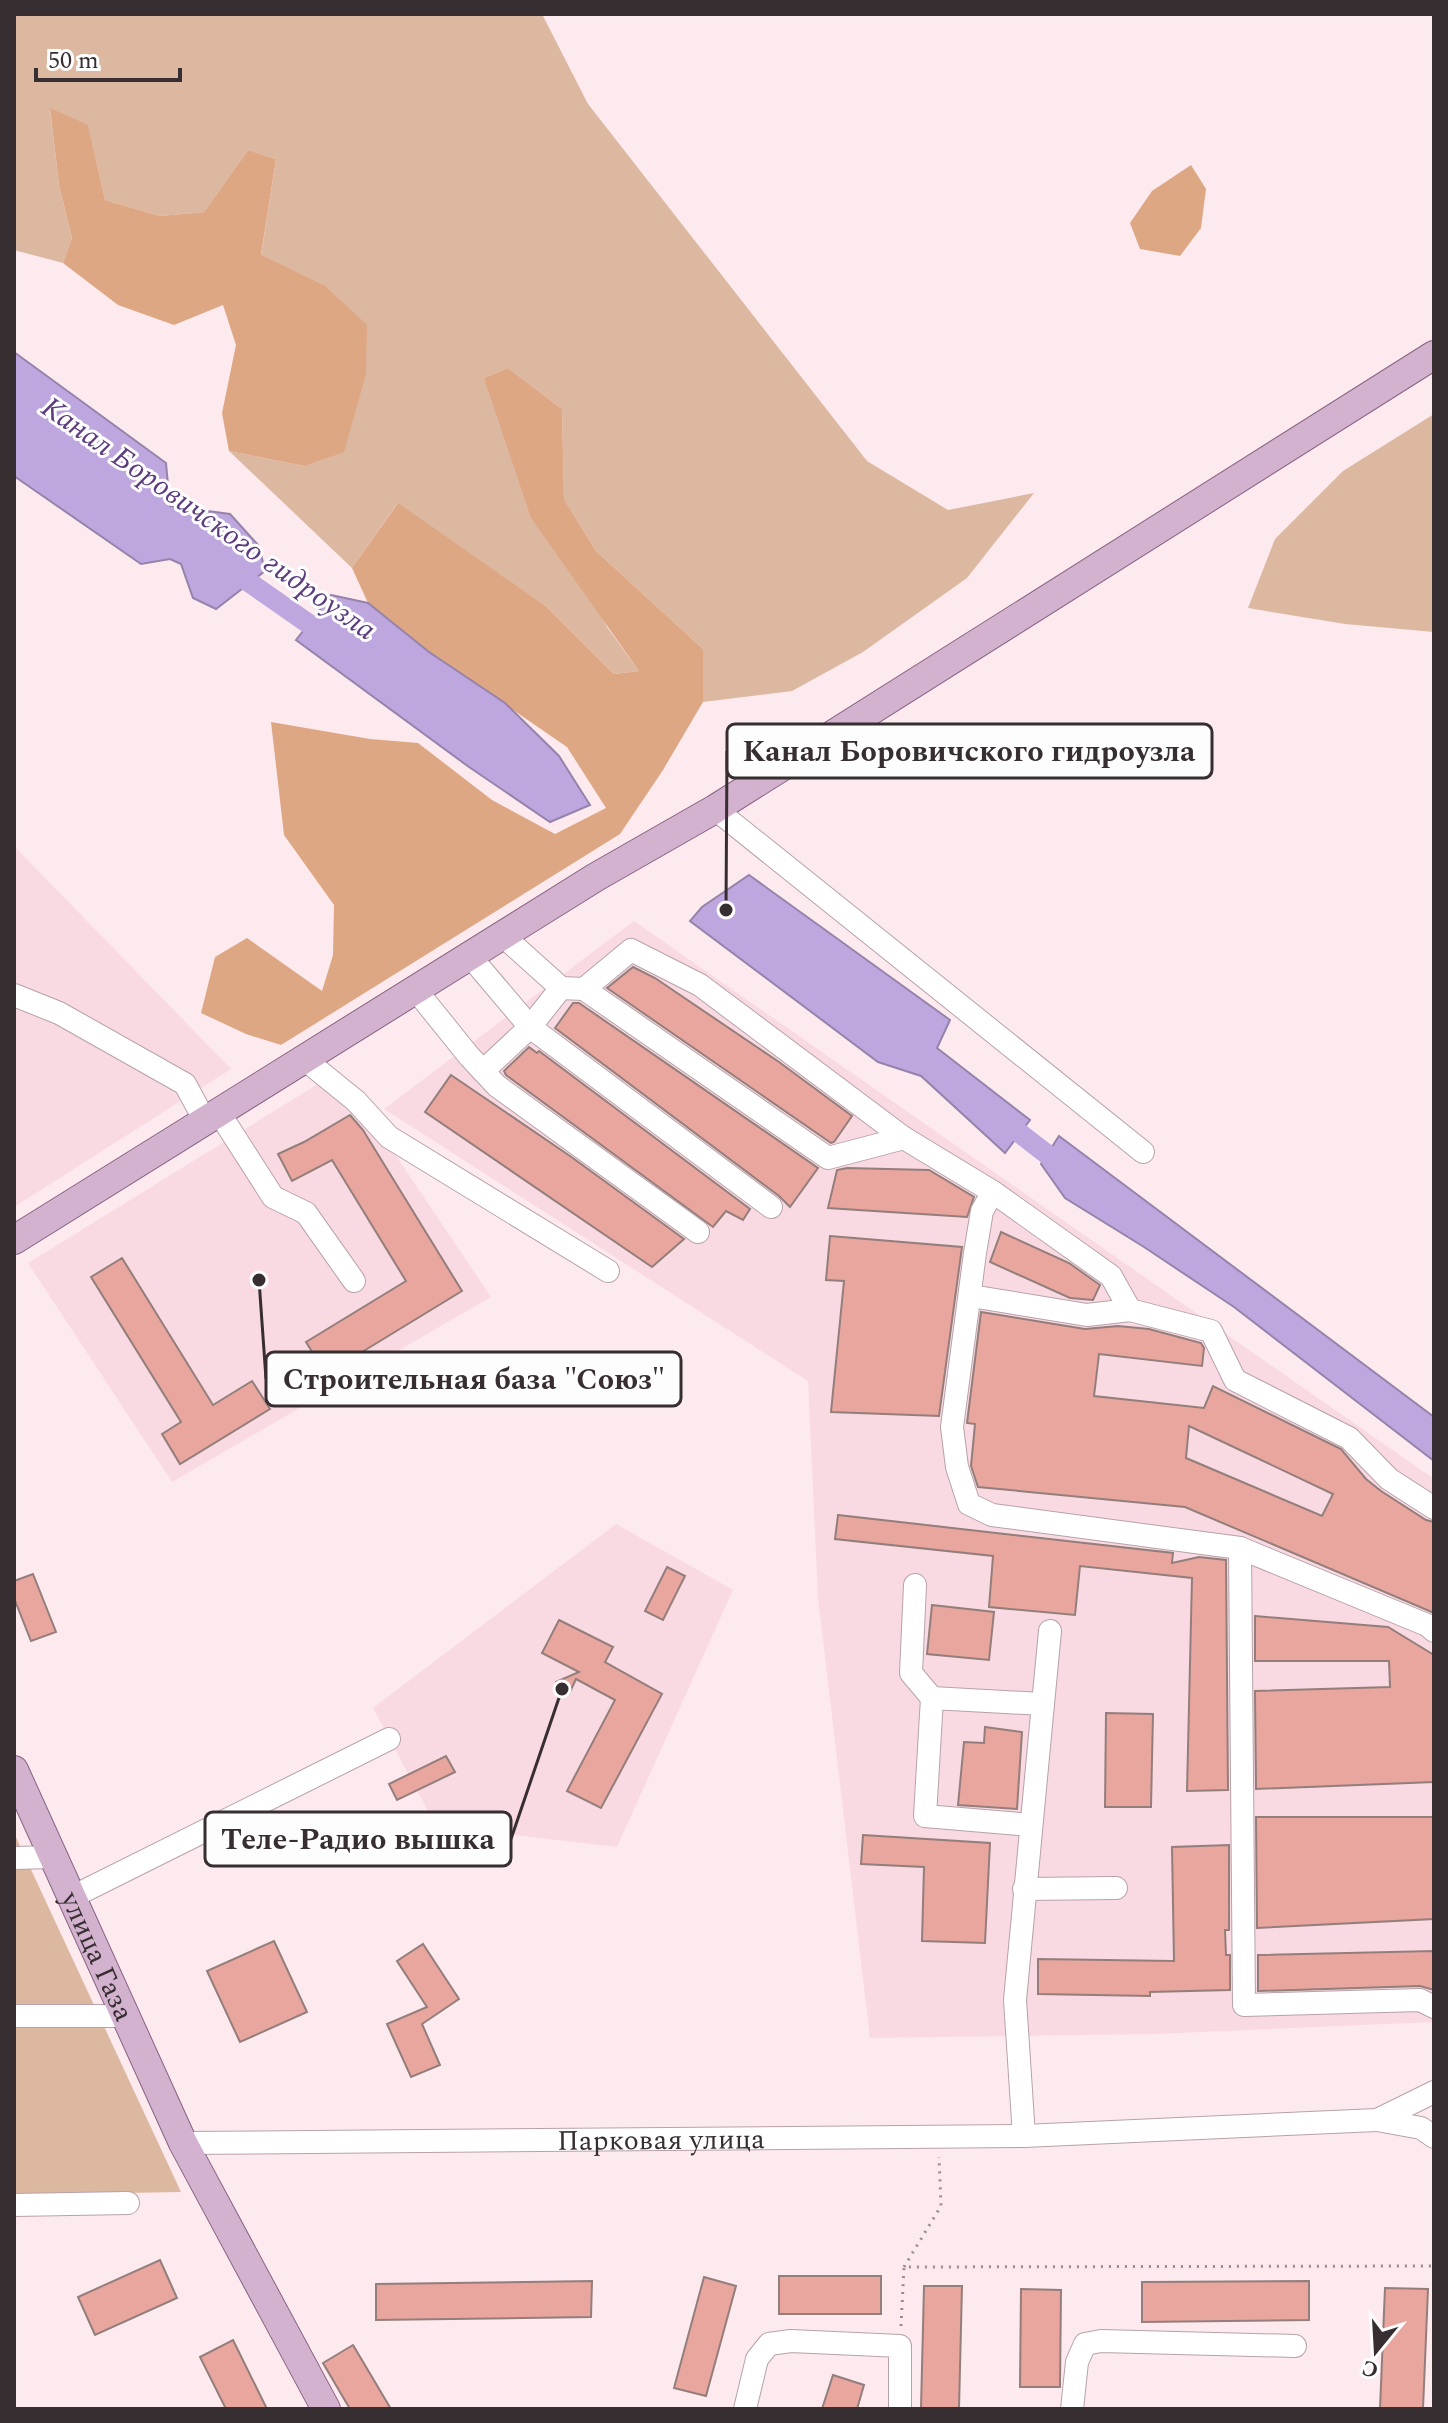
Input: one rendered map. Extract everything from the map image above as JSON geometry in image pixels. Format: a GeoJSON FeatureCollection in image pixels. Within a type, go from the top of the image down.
{"type":"FeatureCollection","features":[{"type":"Feature","properties":{"kind":"main road"},"geometry":{"type":"LineString","coordinates":[[14,1240],[469,955],[715,809],[1434,355]]}},
{"type":"Feature","properties":{"kind":"main road","name":"улица Газа"},"geometry":{"type":"LineString","coordinates":[[14,1770],[183,2143]]}},
{"type":"Feature","properties":{"kind":"main road"},"geometry":{"type":"LineString","coordinates":[[183,2143],[326,2409]]}},
{"type":"Feature","properties":{"kind":"street"},"geometry":{"type":"LineString","coordinates":[[715,809],[1143,1152]]}},
{"type":"Feature","properties":{"kind":"street"},"geometry":{"type":"LineString","coordinates":[[502,935],[573,989],[828,1158],[904,1138]]}},
{"type":"Feature","properties":{"kind":"street"},"geometry":{"type":"LineString","coordinates":[[483,1071],[573,989],[631,950],[700,985],[904,1138],[993,1192],[1111,1276],[1130,1310]]}},
{"type":"Feature","properties":{"kind":"street"},"geometry":{"type":"LineString","coordinates":[[469,955],[530,1027],[771,1207]]}},
{"type":"Feature","properties":{"kind":"street"},"geometry":{"type":"LineString","coordinates":[[415,989],[497,1086],[698,1232]]}},
{"type":"Feature","properties":{"kind":"street"},"geometry":{"type":"LineString","coordinates":[[14,995],[59,1013],[185,1084],[273,1197],[306,1213],[354,1281]]}},
{"type":"Feature","properties":{"kind":"street"},"geometry":{"type":"LineString","coordinates":[[303,1058],[356,1101],[389,1137],[608,1271]]}},
{"type":"Feature","properties":{"kind":"street"},"geometry":{"type":"LineString","coordinates":[[993,1192],[982,1211],[952,1427],[957,1467],[969,1504],[992,1515],[1240,1548],[1427,1625],[1434,1631]]}},
{"type":"Feature","properties":{"kind":"street"},"geometry":{"type":"LineString","coordinates":[[971,1296],[1087,1315],[1130,1310],[1211,1331],[1235,1380],[1349,1438],[1389,1479],[1434,1508]]}},
{"type":"Feature","properties":{"kind":"street"},"geometry":{"type":"LineString","coordinates":[[1240,1548],[1244,2005],[1420,2000],[1434,2007]]}},
{"type":"Feature","properties":{"kind":"street"},"geometry":{"type":"LineString","coordinates":[[915,1585],[911,1673],[932,1698],[925,1816],[1031,1825]]}},
{"type":"Feature","properties":{"kind":"street"},"geometry":{"type":"LineString","coordinates":[[1024,2136],[1015,2000],[1050,1631]]}},
{"type":"Feature","properties":{"kind":"street"},"geometry":{"type":"LineString","coordinates":[[932,1698],[1043,1704]]}},
{"type":"Feature","properties":{"kind":"street"},"geometry":{"type":"LineString","coordinates":[[70,1898],[389,1739]]}},
{"type":"Feature","properties":{"kind":"street"},"geometry":{"type":"LineString","coordinates":[[14,1858],[52,1857]]}},
{"type":"Feature","properties":{"kind":"street"},"geometry":{"type":"LineString","coordinates":[[1024,1889],[1116,1888]]}},
{"type":"Feature","properties":{"kind":"street"},"geometry":{"type":"LineString","coordinates":[[14,2016],[124,2016]]}},
{"type":"Feature","properties":{"kind":"street","name":"Парковая улица"},"geometry":{"type":"LineString","coordinates":[[183,2143],[1024,2136],[1377,2120],[1434,2092]]}},
{"type":"Feature","properties":{"kind":"street"},"geometry":{"type":"LineString","coordinates":[[1377,2120],[1421,2128],[1434,2137]]}},
{"type":"Feature","properties":{"kind":"street"},"geometry":{"type":"LineString","coordinates":[[14,2205],[128,2203]]}},
{"type":"Feature","properties":{"kind":"street"},"geometry":{"type":"LineString","coordinates":[[745,2409],[757,2359],[769,2344],[791,2341],[900,2346],[900,2409]]}},
{"type":"Feature","properties":{"kind":"street"},"geometry":{"type":"LineString","coordinates":[[1072,2409],[1077,2362],[1085,2344],[1101,2341],[1295,2346]]}},
{"type":"Feature","properties":{"kind":"path"},"geometry":{"type":"LineString","coordinates":[[900,2346],[904,2267],[941,2206],[938,2137]]}},
{"type":"Feature","properties":{"kind":"path"},"geometry":{"type":"LineString","coordinates":[[904,2267],[1434,2266]]}},
{"type":"Feature","properties":{"kind":"shaded area"},"geometry":{"type":"Polygon","coordinates":[[[14,14],[542,14],[588,104],[867,461],[948,510],[1034,493],[967,578],[863,652],[792,691],[703,702],[703,649],[596,551],[564,499],[562,409],[508,368],[484,378],[607,627],[639,671],[614,674],[547,607],[397,504],[352,568],[229,451],[304,466],[324,285],[261,256],[276,159],[248,150],[204,212],[160,216],[105,200],[88,126],[50,109],[59,185],[72,238],[63,263],[14,250],[14,14]]]}},
{"type":"Feature","properties":{"kind":"shaded area"},"geometry":{"type":"Polygon","coordinates":[[[50,108],[88,125],[105,200],[160,216],[204,212],[248,150],[276,159],[261,255],[324,285],[367,325],[366,374],[344,452],[304,466],[229,451],[222,413],[236,345],[223,305],[174,325],[118,305],[63,263],[72,238],[59,185],[50,108]]]}},
{"type":"Feature","properties":{"kind":"shaded area"},"geometry":{"type":"Polygon","coordinates":[[[1191,165],[1206,189],[1201,228],[1180,256],[1140,249],[1130,223],[1152,191],[1191,165]]]}},
{"type":"Feature","properties":{"kind":"shaded area"},"geometry":{"type":"Polygon","coordinates":[[[508,368],[562,409],[564,499],[596,551],[703,649],[703,702],[620,834],[281,1045],[246,1034],[201,1013],[215,957],[247,938],[322,991],[333,955],[334,905],[284,835],[271,722],[370,739],[418,743],[492,800],[555,834],[606,808],[567,747],[429,652],[368,603],[352,568],[398,503],[547,607],[614,674],[639,671],[531,518],[484,378],[508,368]]]}},
{"type":"Feature","properties":{"kind":"shaded area"},"geometry":{"type":"Polygon","coordinates":[[[1434,414],[1434,632],[1345,624],[1248,608],[1275,539],[1343,471],[1434,414]]]}},
{"type":"Feature","properties":{"kind":"shaded area"},"geometry":{"type":"Polygon","coordinates":[[[14,846],[231,1069],[14,1207],[14,846]]]}},
{"type":"Feature","properties":{"kind":"shaded area"},"geometry":{"type":"Polygon","coordinates":[[[634,921],[1434,1479],[1434,2022],[1156,2034],[870,2038],[818,1598],[808,1381],[384,1109],[634,921]]]}},
{"type":"Feature","properties":{"kind":"shaded area"},"geometry":{"type":"Polygon","coordinates":[[[339,1071],[491,1297],[172,1482],[28,1263],[339,1071]]]}},
{"type":"Feature","properties":{"kind":"shaded area"},"geometry":{"type":"Polygon","coordinates":[[[616,1524],[733,1590],[617,1847],[436,1826],[373,1708],[616,1524]]]}},
{"type":"Feature","properties":{"kind":"shaded area"},"geometry":{"type":"Polygon","coordinates":[[[14,1833],[181,2192],[14,2195],[14,1833]]]}},
{"type":"Feature","properties":{"kind":"water"},"geometry":{"type":"Polygon","coordinates":[[[14,352],[166,463],[170,506],[230,514],[259,546],[265,571],[216,609],[193,598],[181,564],[170,559],[141,564],[14,476],[14,352]]]}},
{"type":"Feature","properties":{"kind":"water"},"geometry":{"type":"Polygon","coordinates":[[[331,595],[368,603],[429,652],[505,703],[559,756],[590,805],[550,822],[469,767],[296,640],[331,595]]]}},
{"type":"Feature","properties":{"kind":"water"},"geometry":{"type":"Polygon","coordinates":[[[749,875],[950,1020],[937,1048],[1030,1120],[1005,1153],[921,1076],[878,1062],[690,921],[702,907],[749,875]]]}},
{"type":"Feature","properties":{"kind":"water"},"geometry":{"type":"Polygon","coordinates":[[[1059,1136],[1434,1417],[1434,1461],[1234,1307],[1065,1198],[1041,1164],[1059,1136]]]}},
{"type":"Feature","properties":{"kind":"building"},"geometry":{"type":"Polygon","coordinates":[[[633,967],[655,978],[779,1062],[852,1116],[834,1142],[831,1143],[607,988],[633,967]]]}},
{"type":"Feature","properties":{"kind":"building"},"geometry":{"type":"Polygon","coordinates":[[[573,1003],[579,1003],[818,1168],[790,1207],[555,1028],[573,1003]]]}},
{"type":"Feature","properties":{"kind":"building"},"geometry":{"type":"Polygon","coordinates":[[[529,1047],[537,1053],[539,1051],[750,1209],[743,1220],[726,1211],[713,1227],[506,1075],[504,1071],[529,1047]]]}},
{"type":"Feature","properties":{"kind":"building"},"geometry":{"type":"Polygon","coordinates":[[[451,1075],[684,1239],[652,1267],[425,1112],[451,1075]]]}},
{"type":"Feature","properties":{"kind":"building"},"geometry":{"type":"Polygon","coordinates":[[[350,1115],[363,1130],[462,1291],[326,1374],[306,1342],[406,1281],[332,1160],[292,1181],[278,1154],[350,1115]]]}},
{"type":"Feature","properties":{"kind":"building"},"geometry":{"type":"Polygon","coordinates":[[[837,1170],[929,1170],[974,1197],[967,1217],[828,1208],[837,1170]]]}},
{"type":"Feature","properties":{"kind":"building"},"geometry":{"type":"Polygon","coordinates":[[[1001,1232],[1069,1263],[1100,1285],[1093,1300],[1070,1298],[990,1262],[1001,1232]]]}},
{"type":"Feature","properties":{"kind":"building"},"geometry":{"type":"Polygon","coordinates":[[[830,1236],[962,1247],[939,1416],[831,1412],[844,1281],[826,1280],[830,1236]]]}},
{"type":"Feature","properties":{"kind":"building"},"geometry":{"type":"Polygon","coordinates":[[[122,1258],[213,1405],[252,1381],[270,1409],[180,1464],[162,1434],[181,1422],[91,1277],[122,1258]]]}},
{"type":"Feature","properties":{"kind":"building"},"geometry":{"type":"Polygon","coordinates":[[[981,1312],[1085,1329],[1118,1326],[1149,1329],[1201,1343],[1204,1348],[1202,1366],[1099,1354],[1094,1396],[1204,1408],[1213,1386],[1341,1449],[1366,1479],[1381,1491],[1434,1522],[1434,1613],[1185,1507],[978,1487],[971,1466],[975,1424],[967,1423],[981,1312]],[[1189,1426],[1186,1458],[1322,1516],[1333,1494],[1189,1426]]]}},
{"type":"Feature","properties":{"kind":"building"},"geometry":{"type":"Polygon","coordinates":[[[838,1515],[1173,1553],[1172,1563],[1199,1557],[1226,1560],[1228,1790],[1187,1791],[1192,1578],[1080,1566],[1075,1615],[989,1607],[993,1556],[835,1539],[838,1515]]]}},
{"type":"Feature","properties":{"kind":"building"},"geometry":{"type":"Polygon","coordinates":[[[667,1567],[685,1576],[663,1620],[645,1611],[667,1567]]]}},
{"type":"Feature","properties":{"kind":"building"},"geometry":{"type":"Polygon","coordinates":[[[33,1574],[56,1632],[31,1641],[14,1598],[14,1581],[33,1574]]]}},
{"type":"Feature","properties":{"kind":"building"},"geometry":{"type":"Polygon","coordinates":[[[932,1605],[994,1612],[989,1660],[927,1654],[932,1605]]]}},
{"type":"Feature","properties":{"kind":"building"},"geometry":{"type":"Polygon","coordinates":[[[1255,1616],[1388,1627],[1434,1655],[1434,1782],[1256,1789],[1255,1691],[1390,1687],[1389,1661],[1255,1661],[1255,1616]]]}},
{"type":"Feature","properties":{"kind":"building"},"geometry":{"type":"Polygon","coordinates":[[[559,1620],[613,1647],[605,1662],[662,1694],[601,1808],[567,1791],[615,1700],[576,1679],[569,1694],[564,1697],[554,1692],[556,1682],[579,1672],[542,1653],[559,1620]]]}},
{"type":"Feature","properties":{"kind":"building"},"geometry":{"type":"Polygon","coordinates":[[[1106,1713],[1153,1714],[1151,1807],[1105,1807],[1106,1713]]]}},
{"type":"Feature","properties":{"kind":"building"},"geometry":{"type":"Polygon","coordinates":[[[985,1727],[1022,1732],[1017,1809],[958,1805],[964,1742],[984,1743],[985,1727]]]}},
{"type":"Feature","properties":{"kind":"building"},"geometry":{"type":"Polygon","coordinates":[[[446,1756],[455,1772],[397,1800],[389,1784],[446,1756]]]}},
{"type":"Feature","properties":{"kind":"building"},"geometry":{"type":"Polygon","coordinates":[[[1256,1817],[1434,1817],[1434,1919],[1257,1928],[1256,1817]]]}},
{"type":"Feature","properties":{"kind":"building"},"geometry":{"type":"Polygon","coordinates":[[[863,1835],[990,1843],[985,1943],[922,1941],[924,1867],[861,1864],[863,1835]]]}},
{"type":"Feature","properties":{"kind":"building"},"geometry":{"type":"Polygon","coordinates":[[[1229,1845],[1229,1930],[1225,1930],[1226,1955],[1230,1955],[1230,1990],[1150,1992],[1150,1996],[1038,1994],[1038,1959],[1174,1961],[1172,1847],[1229,1845]]]}},
{"type":"Feature","properties":{"kind":"building"},"geometry":{"type":"Polygon","coordinates":[[[274,1941],[307,2012],[240,2042],[207,1971],[274,1941]]]}},
{"type":"Feature","properties":{"kind":"building"},"geometry":{"type":"Polygon","coordinates":[[[423,1944],[459,1999],[422,2024],[440,2065],[411,2077],[387,2024],[427,2007],[397,1961],[423,1944]]]}},
{"type":"Feature","properties":{"kind":"building"},"geometry":{"type":"Polygon","coordinates":[[[1434,1951],[1434,1990],[1420,1986],[1258,1991],[1258,1955],[1434,1951]]]}},
{"type":"Feature","properties":{"kind":"building"},"geometry":{"type":"Polygon","coordinates":[[[160,2260],[177,2298],[95,2335],[78,2297],[160,2260]]]}},
{"type":"Feature","properties":{"kind":"building"},"geometry":{"type":"Polygon","coordinates":[[[779,2276],[881,2276],[881,2314],[779,2314],[779,2276]]]}},
{"type":"Feature","properties":{"kind":"building"},"geometry":{"type":"Polygon","coordinates":[[[704,2277],[736,2286],[706,2396],[674,2388],[704,2277]]]}},
{"type":"Feature","properties":{"kind":"building"},"geometry":{"type":"Polygon","coordinates":[[[592,2281],[591,2317],[376,2320],[376,2284],[592,2281]]]}},
{"type":"Feature","properties":{"kind":"building"},"geometry":{"type":"Polygon","coordinates":[[[1309,2281],[1309,2320],[1142,2322],[1142,2282],[1309,2281]]]}},
{"type":"Feature","properties":{"kind":"building"},"geometry":{"type":"Polygon","coordinates":[[[924,2286],[962,2286],[959,2409],[921,2409],[924,2286]]]}},
{"type":"Feature","properties":{"kind":"building"},"geometry":{"type":"Polygon","coordinates":[[[1385,2288],[1428,2289],[1423,2409],[1380,2409],[1385,2288]]]}},
{"type":"Feature","properties":{"kind":"building"},"geometry":{"type":"Polygon","coordinates":[[[1021,2289],[1061,2290],[1060,2387],[1020,2387],[1021,2289]]]}},
{"type":"Feature","properties":{"kind":"building"},"geometry":{"type":"Polygon","coordinates":[[[233,2340],[267,2409],[226,2409],[200,2357],[233,2340]]]}},
{"type":"Feature","properties":{"kind":"building"},"geometry":{"type":"Polygon","coordinates":[[[353,2345],[391,2409],[350,2409],[323,2363],[353,2345]]]}},
{"type":"Feature","properties":{"kind":"building"},"geometry":{"type":"Polygon","coordinates":[[[833,2375],[864,2385],[857,2409],[822,2409],[833,2375]]]}},
{"type":"Feature","properties":{"kind":"waterway","name":"Канал Боровичского гидроузла"},"geometry":{"type":"LineString","coordinates":[[227,567],[329,638]]}},
{"type":"Feature","properties":{"kind":"waterway","name":"Канал Боровичского гидроузла"},"geometry":{"type":"LineString","coordinates":[[1000,1118],[1066,1169]]}},
{"type":"Feature","properties":{"kind":"place","name":"Канал Боровичского гидроузла"},"geometry":{"type":"Point","coordinates":[726,910]}},
{"type":"Feature","properties":{"kind":"place","name":"Строительная база \"Союз\""},"geometry":{"type":"Point","coordinates":[259,1280]}},
{"type":"Feature","properties":{"kind":"place","name":"Теле-Радио вышка"},"geometry":{"type":"Point","coordinates":[562,1689]}}]}
